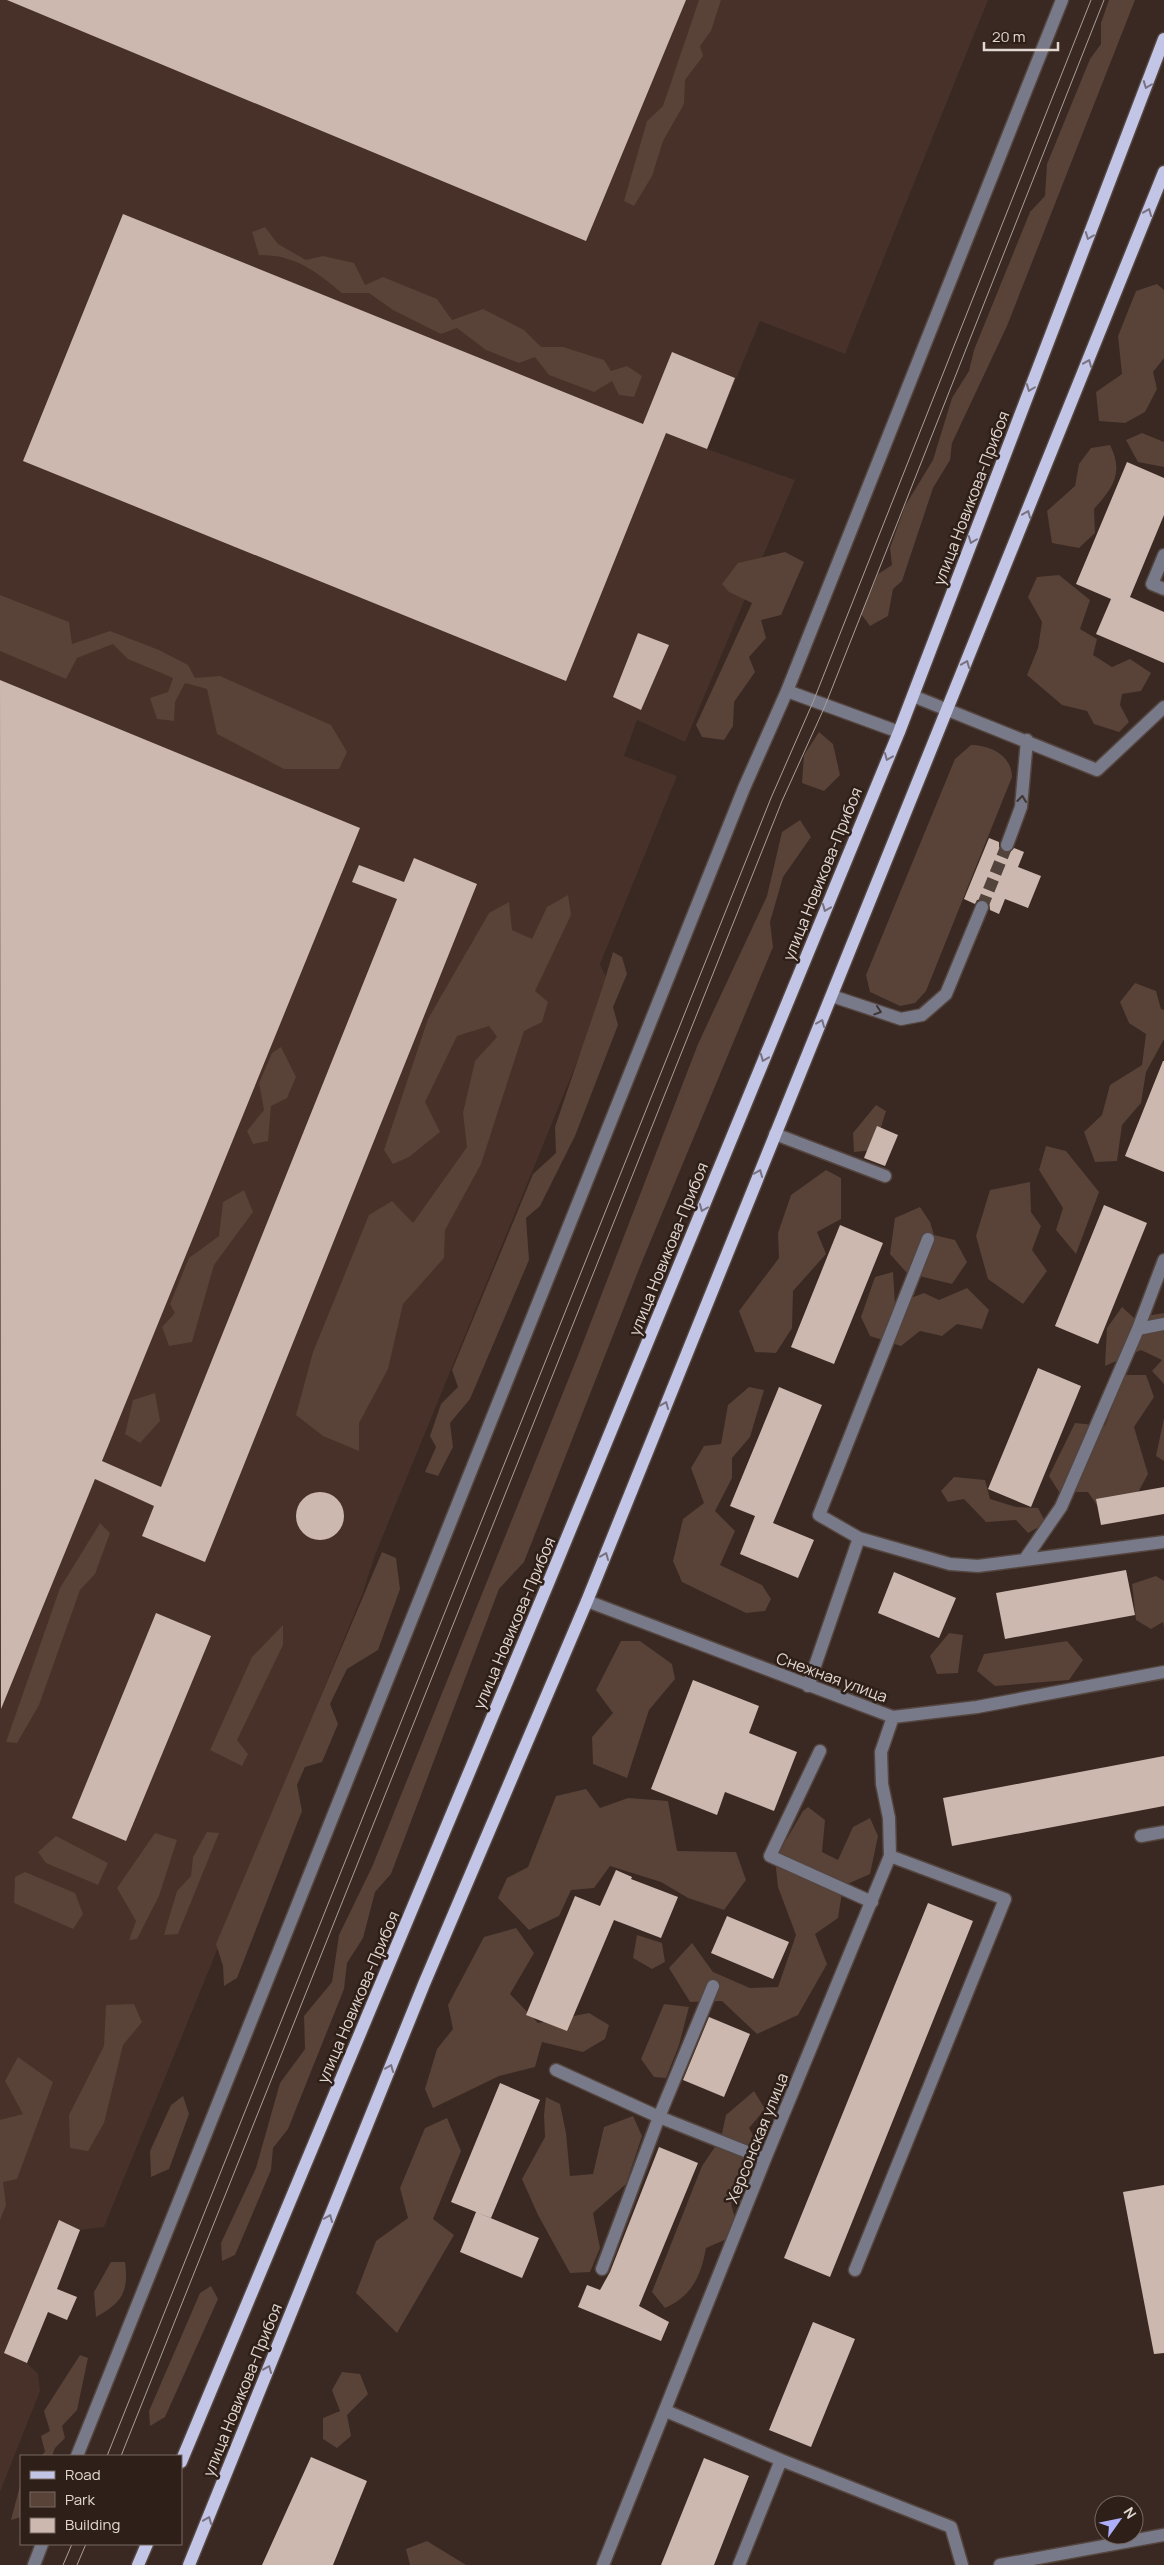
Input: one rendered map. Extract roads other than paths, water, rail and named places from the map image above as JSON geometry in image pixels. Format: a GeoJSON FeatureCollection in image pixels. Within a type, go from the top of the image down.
{"type":"FeatureCollection","features":[{"type":"Feature","properties":{"kind":"main road","name":"улица Новикова-Прибоя"},"geometry":{"type":"LineString","coordinates":[[182,2460],[547,1586],[899,732],[1164,39]]}},
{"type":"Feature","properties":{"kind":"main road","name":"улица Новикова-Прибоя"},"geometry":{"type":"LineString","coordinates":[[189,2565],[424,1984],[587,1601],[1164,172]]}},
{"type":"Feature","properties":{"kind":"main road"},"geometry":{"type":"LineString","coordinates":[[138,2565],[147,2545]]}},
{"type":"Feature","properties":{"kind":"street"},"geometry":{"type":"LineString","coordinates":[[77,2455],[744,788],[787,691],[1062,0]]}},
{"type":"Feature","properties":{"kind":"street"},"geometry":{"type":"LineString","coordinates":[[1164,555],[1152,584],[1164,589]]}},
{"type":"Feature","properties":{"kind":"street"},"geometry":{"type":"LineString","coordinates":[[787,691],[899,732]]}},
{"type":"Feature","properties":{"kind":"street"},"geometry":{"type":"LineString","coordinates":[[912,696],[1027,740],[1097,770],[1164,707]]}},
{"type":"Feature","properties":{"kind":"street"},"geometry":{"type":"LineString","coordinates":[[1007,845],[1022,807],[1027,740]]}},
{"type":"Feature","properties":{"kind":"street"},"geometry":{"type":"LineString","coordinates":[[832,996],[901,1019],[922,1015],[946,994],[982,907]]}},
{"type":"Feature","properties":{"kind":"street"},"geometry":{"type":"LineString","coordinates":[[774,1134],[885,1176]]}},
{"type":"Feature","properties":{"kind":"street"},"geometry":{"type":"LineString","coordinates":[[928,1239],[820,1515],[859,1538],[950,1564],[978,1566],[1164,1542]]}},
{"type":"Feature","properties":{"kind":"street"},"geometry":{"type":"LineString","coordinates":[[1025,1559],[1061,1507],[1138,1329],[1164,1260]]}},
{"type":"Feature","properties":{"kind":"street"},"geometry":{"type":"LineString","coordinates":[[1138,1329],[1164,1324]]}},
{"type":"Feature","properties":{"kind":"street"},"geometry":{"type":"LineString","coordinates":[[808,1686],[859,1538]]}},
{"type":"Feature","properties":{"kind":"street","name":"Снежная улица"},"geometry":{"type":"LineString","coordinates":[[587,1601],[893,1717],[977,1707],[1164,1672]]}},
{"type":"Feature","properties":{"kind":"street","name":"Херсонская улица"},"geometry":{"type":"LineString","coordinates":[[603,2565],[765,2159],[890,1856],[888,1818],[882,1784],[882,1752],[893,1717]]}},
{"type":"Feature","properties":{"kind":"street"},"geometry":{"type":"LineString","coordinates":[[820,1751],[770,1856],[872,1902]]}},
{"type":"Feature","properties":{"kind":"street"},"geometry":{"type":"LineString","coordinates":[[1141,1836],[1164,1832]]}},
{"type":"Feature","properties":{"kind":"street"},"geometry":{"type":"LineString","coordinates":[[855,2270],[1005,1900],[890,1856]]}},
{"type":"Feature","properties":{"kind":"street"},"geometry":{"type":"LineString","coordinates":[[602,2270],[660,2117],[713,1986]]}},
{"type":"Feature","properties":{"kind":"street"},"geometry":{"type":"LineString","coordinates":[[556,2070],[660,2117],[765,2159]]}},
{"type":"Feature","properties":{"kind":"street"},"geometry":{"type":"LineString","coordinates":[[666,2411],[781,2460],[951,2527],[962,2565]]}},
{"type":"Feature","properties":{"kind":"street"},"geometry":{"type":"LineString","coordinates":[[738,2565],[781,2460]]}},
{"type":"Feature","properties":{"kind":"street"},"geometry":{"type":"LineString","coordinates":[[1000,2565],[1164,2535]]}},
{"type":"Feature","properties":{"kind":"street"},"geometry":{"type":"LineString","coordinates":[[34,2565],[42,2545]]}},
{"type":"Feature","properties":{"kind":"tunnel"},"geometry":{"type":"LineString","coordinates":[[982,907],[1007,845]]}},
{"type":"Feature","properties":{"kind":"tram line"},"geometry":{"type":"LineString","coordinates":[[107,2455],[771,798],[813,702],[1091,0]]}},
{"type":"Feature","properties":{"kind":"tram line"},"geometry":{"type":"LineString","coordinates":[[121,2455],[782,801],[825,706],[1104,0]]}},
{"type":"Feature","properties":{"kind":"tram line"},"geometry":{"type":"LineString","coordinates":[[63,2565],[72,2545]]}},
{"type":"Feature","properties":{"kind":"tram line"},"geometry":{"type":"LineString","coordinates":[[77,2565],[86,2545]]}}]}
